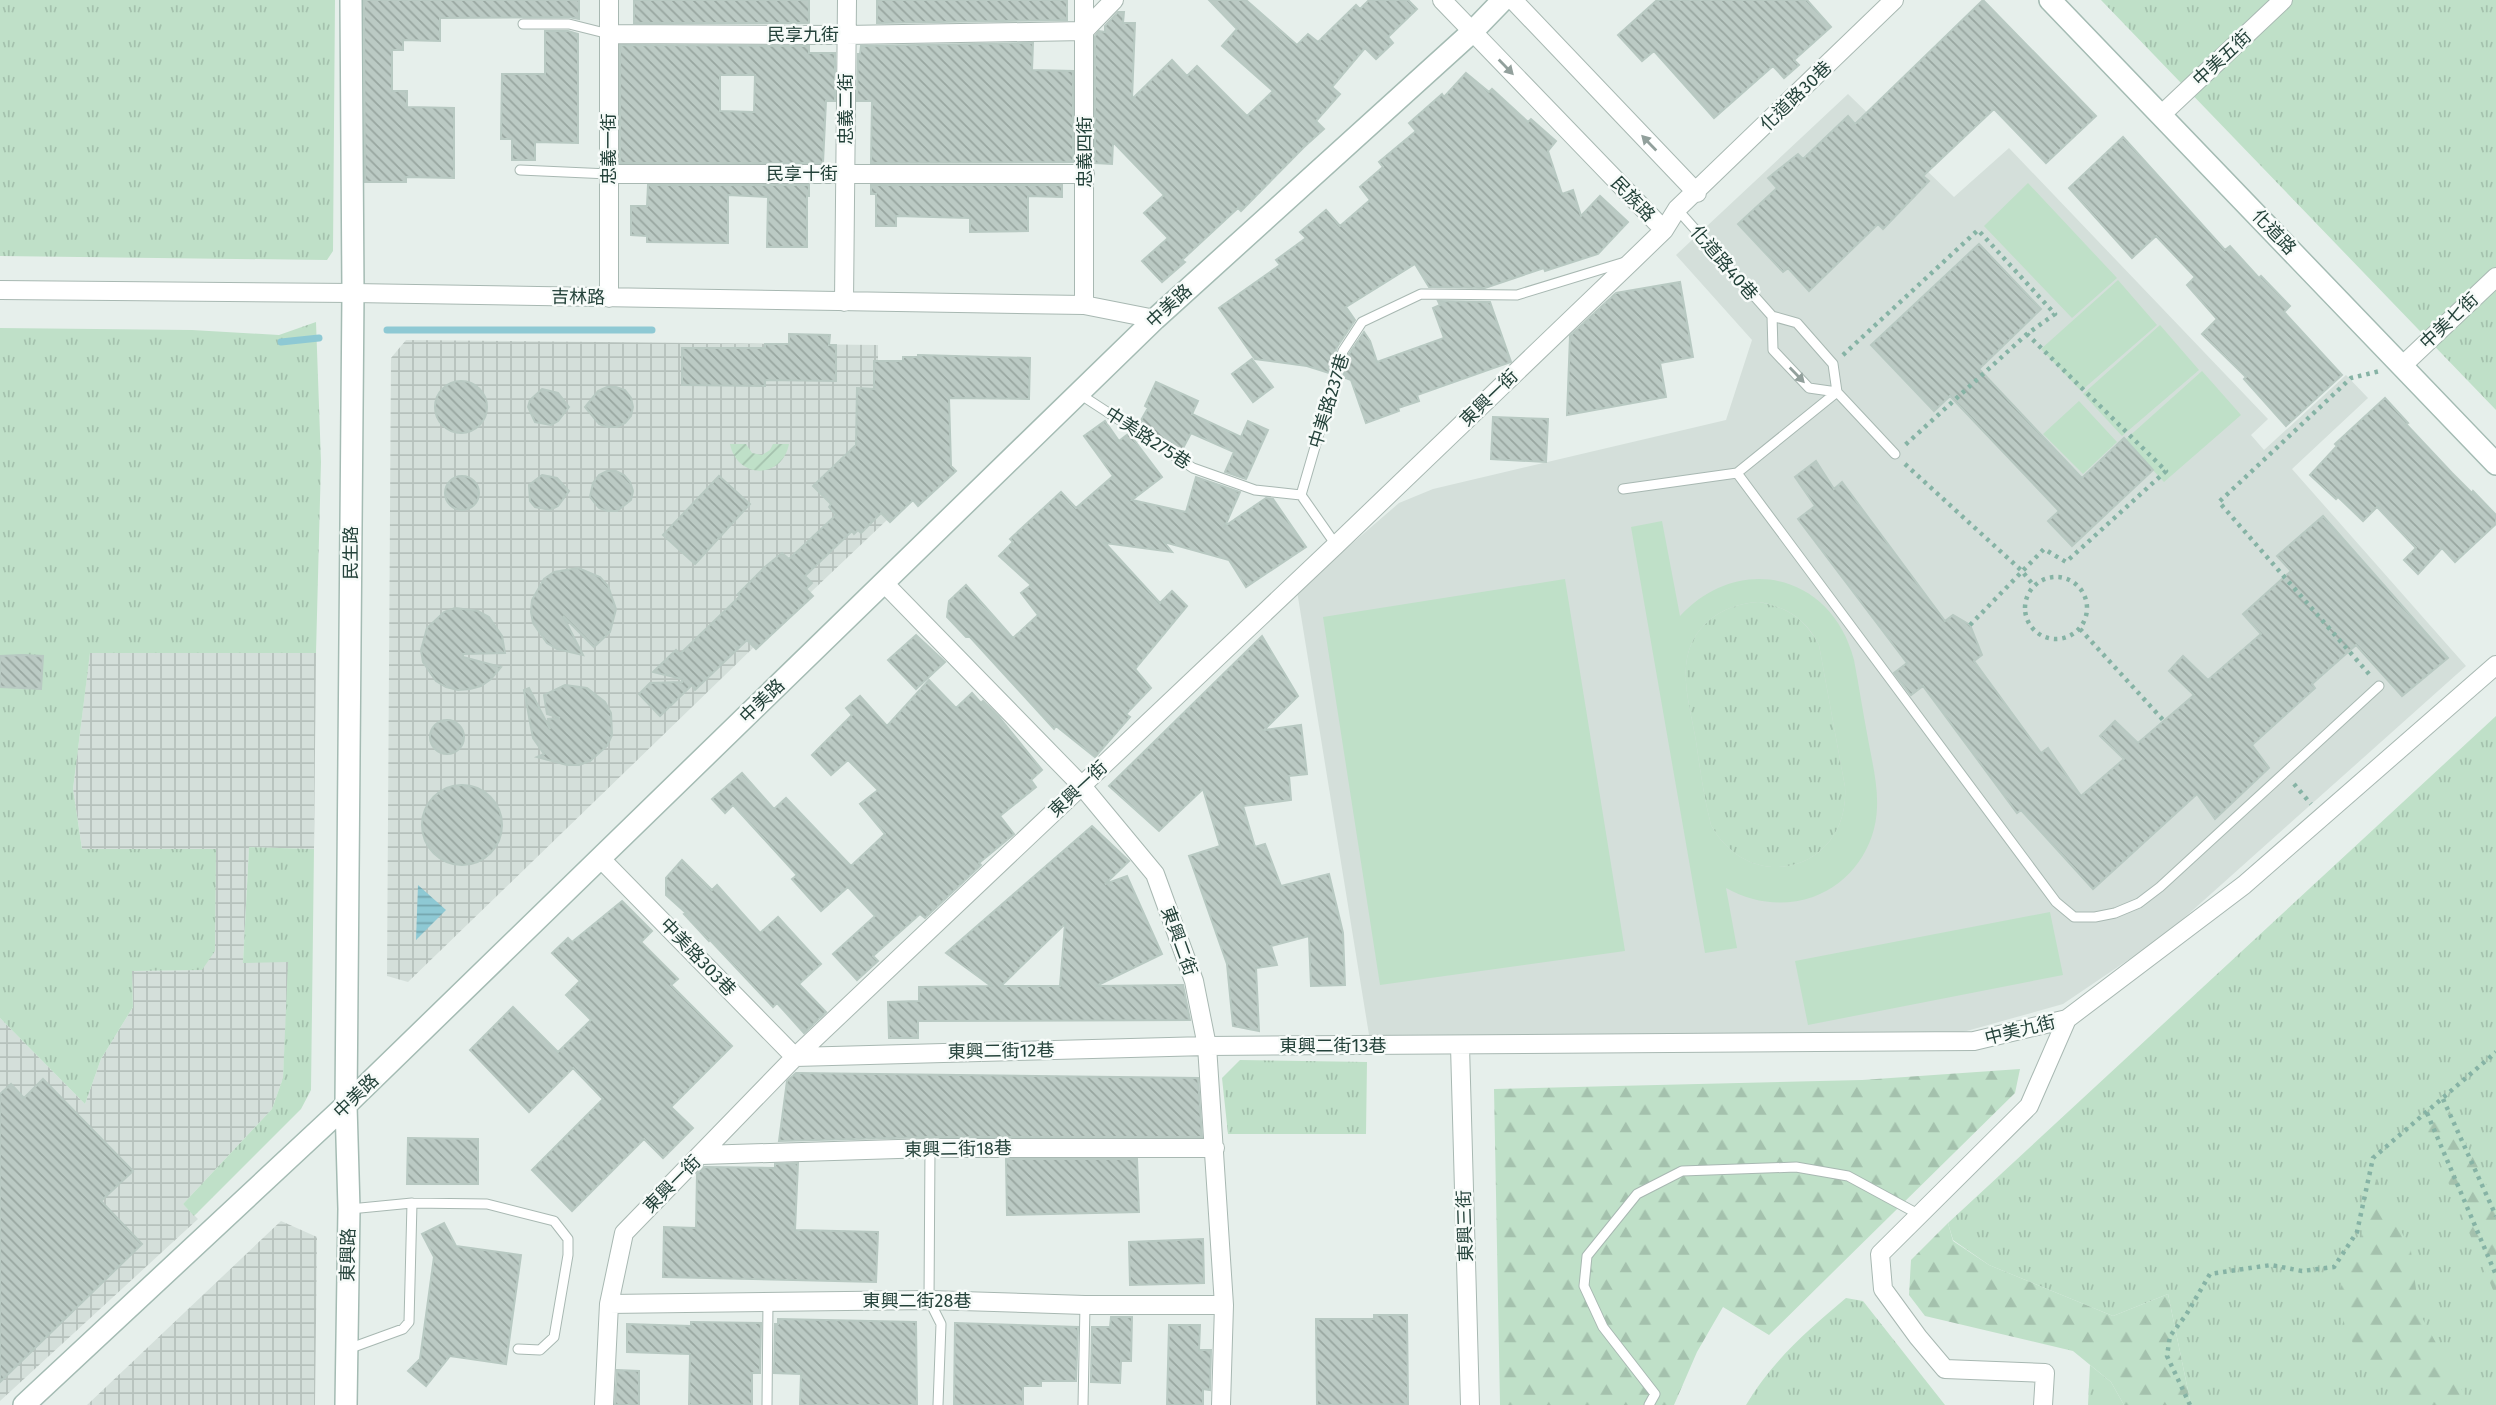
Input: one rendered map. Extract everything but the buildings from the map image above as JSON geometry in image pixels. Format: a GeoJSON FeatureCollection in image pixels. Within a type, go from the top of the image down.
{"type":"FeatureCollection","features":[{"type":"Feature","properties":{"kind":"street","name":"民生路"},"geometry":{"type":"LineString","coordinates":[[346,1105],[353,293],[351,0]]}},
{"type":"Feature","properties":{"kind":"street","name":"忠義一街"},"geometry":{"type":"LineString","coordinates":[[609,0],[609,298]]}},
{"type":"Feature","properties":{"kind":"street","name":"忠義二街"},"geometry":{"type":"LineString","coordinates":[[844,302],[847,0]]}},
{"type":"Feature","properties":{"kind":"street","name":"忠義四街"},"geometry":{"type":"LineString","coordinates":[[1084,0],[1084,305]]}},
{"type":"Feature","properties":{"kind":"street"},"geometry":{"type":"LineString","coordinates":[[1084,31],[1114,0]]}},
{"type":"Feature","properties":{"kind":"street","name":"民族路"},"geometry":{"type":"LineString","coordinates":[[1442,0],[1664,230],[1677,209],[1697,193]]}},
{"type":"Feature","properties":{"kind":"street","name":"中美路"},"geometry":{"type":"LineString","coordinates":[[24,1405],[346,1105],[1155,319],[1472,32],[1503,0]]}},
{"type":"Feature","properties":{"kind":"street"},"geometry":{"type":"LineString","coordinates":[[1513,0],[1697,193]]}},
{"type":"Feature","properties":{"kind":"street","name":"化道路30巷"},"geometry":{"type":"LineString","coordinates":[[1697,193],[1894,0]]}},
{"type":"Feature","properties":{"kind":"street","name":"化道路"},"geometry":{"type":"LineString","coordinates":[[2050,0],[2496,464]]}},
{"type":"Feature","properties":{"kind":"street","name":"中美五街"},"geometry":{"type":"LineString","coordinates":[[2161,115],[2283,0]]}},
{"type":"Feature","properties":{"kind":"street","name":"民享九街"},"geometry":{"type":"LineString","coordinates":[[609,34],[846,35],[1084,31]]}},
{"type":"Feature","properties":{"kind":"street","name":"民享十街"},"geometry":{"type":"LineString","coordinates":[[609,174],[1085,174]]}},
{"type":"Feature","properties":{"kind":"street","name":"東興一街"},"geometry":{"type":"LineString","coordinates":[[604,1405],[609,1304],[624,1233],[795,1056],[1336,545],[1664,230]]}},
{"type":"Feature","properties":{"kind":"street","name":"中美七街"},"geometry":{"type":"LineString","coordinates":[[2403,365],[2496,277]]}},
{"type":"Feature","properties":{"kind":"street","name":"吉林路"},"geometry":{"type":"LineString","coordinates":[[0,290],[1084,305],[1155,319]]}},
{"type":"Feature","properties":{"kind":"street","name":"東興二街"},"geometry":{"type":"LineString","coordinates":[[884,583],[1082,786],[1155,874],[1194,981],[1207,1046],[1224,1305],[1221,1405]]}},
{"type":"Feature","properties":{"kind":"street","name":"中美九街"},"geometry":{"type":"LineString","coordinates":[[1460,1046],[1974,1041],[2067,1019],[2244,885],[2496,665]]}},
{"type":"Feature","properties":{"kind":"street","name":"中美路303巷"},"geometry":{"type":"LineString","coordinates":[[600,858],[795,1056]]}},
{"type":"Feature","properties":{"kind":"street"},"geometry":{"type":"LineString","coordinates":[[2043,1405],[2045,1373],[1945,1369],[1918,1338],[1883,1289],[1880,1254],[2029,1106],[2067,1019]]}},
{"type":"Feature","properties":{"kind":"street","name":"東興二街13巷"},"geometry":{"type":"LineString","coordinates":[[1207,1046],[1460,1046]]}},
{"type":"Feature","properties":{"kind":"street","name":"東興二街12巷"},"geometry":{"type":"LineString","coordinates":[[795,1056],[1207,1046]]}},
{"type":"Feature","properties":{"kind":"street","name":"東興三街"},"geometry":{"type":"LineString","coordinates":[[1460,1046],[1470,1405]]}},
{"type":"Feature","properties":{"kind":"street","name":"東興路"},"geometry":{"type":"LineString","coordinates":[[346,1105],[349,1209],[346,1405]]}},
{"type":"Feature","properties":{"kind":"street","name":"東興二街18巷"},"geometry":{"type":"LineString","coordinates":[[701,1155],[930,1148],[1215,1148]]}},
{"type":"Feature","properties":{"kind":"street","name":"東興二街28巷"},"geometry":{"type":"LineString","coordinates":[[609,1304],[929,1300],[1086,1305],[1224,1305]]}},
{"type":"Feature","properties":{"kind":"lane","name":"民享九街"},"geometry":{"type":"LineString","coordinates":[[523,24],[569,24],[609,34]]}},
{"type":"Feature","properties":{"kind":"lane","name":"民享十街"},"geometry":{"type":"LineString","coordinates":[[520,170],[609,174]]}},
{"type":"Feature","properties":{"kind":"lane","name":"化道路40巷"},"geometry":{"type":"LineString","coordinates":[[1677,209],[1772,316]]}},
{"type":"Feature","properties":{"kind":"lane","name":"中美路237巷"},"geometry":{"type":"LineString","coordinates":[[1301,495],[1343,352],[1362,322],[1421,294],[1517,295],[1633,260]]}},
{"type":"Feature","properties":{"kind":"lane"},"geometry":{"type":"LineString","coordinates":[[1838,392],[1809,388],[1773,351],[1772,316],[1797,323],[1833,364],[1838,392],[1895,454]]}},
{"type":"Feature","properties":{"kind":"lane"},"geometry":{"type":"LineString","coordinates":[[1623,489],[1738,473],[1838,392]]}},
{"type":"Feature","properties":{"kind":"lane","name":"中美路275巷"},"geometry":{"type":"LineString","coordinates":[[1079,393],[1193,468],[1255,490],[1301,495]]}},
{"type":"Feature","properties":{"kind":"lane"},"geometry":{"type":"LineString","coordinates":[[1738,473],[2056,902],[2074,917],[2115,913],[2139,903],[2379,686]]}},
{"type":"Feature","properties":{"kind":"lane"},"geometry":{"type":"LineString","coordinates":[[1301,495],[1336,545]]}},
{"type":"Feature","properties":{"kind":"lane"},"geometry":{"type":"LineString","coordinates":[[930,1148],[929,1300],[941,1324],[938,1405]]}},
{"type":"Feature","properties":{"kind":"lane"},"geometry":{"type":"LineString","coordinates":[[1649,1405],[1656,1394],[1604,1327],[1584,1286],[1587,1256],[1637,1194],[1682,1171],[1796,1167],[1849,1176],[1918,1214]]}},
{"type":"Feature","properties":{"kind":"lane"},"geometry":{"type":"LineString","coordinates":[[349,1209],[412,1203],[487,1204],[554,1221],[568,1239],[568,1255],[554,1337],[540,1350],[518,1349]]}},
{"type":"Feature","properties":{"kind":"lane"},"geometry":{"type":"LineString","coordinates":[[347,1349],[403,1329],[409,1322],[412,1203]]}},
{"type":"Feature","properties":{"kind":"lane"},"geometry":{"type":"LineString","coordinates":[[767,1405],[768,1301]]}},
{"type":"Feature","properties":{"kind":"lane"},"geometry":{"type":"LineString","coordinates":[[1083,1405],[1086,1305]]}},
{"type":"Feature","properties":{"kind":"path"},"geometry":{"type":"LineString","coordinates":[[1833,364],[1978,230],[2055,314],[2027,334],[1895,454],[2022,571],[2034,586]]}},
{"type":"Feature","properties":{"kind":"path"},"geometry":{"type":"LineString","coordinates":[[1969,625],[2045,548],[2066,562],[2166,471],[2027,334]]}},
{"type":"Feature","properties":{"kind":"path"},"geometry":{"type":"LineString","coordinates":[[2379,686],[2219,502],[2351,378],[2403,365]]}},
{"type":"Feature","properties":{"kind":"path"},"geometry":{"type":"LineString","coordinates":[[2053,576],[2064,577],[2082,589],[2088,610],[2080,629],[2071,636],[2052,639],[2034,631],[2025,613],[2028,594],[2034,586],[2053,576]]}},
{"type":"Feature","properties":{"kind":"path"},"geometry":{"type":"LineString","coordinates":[[2080,629],[2164,721]]}},
{"type":"Feature","properties":{"kind":"path"},"geometry":{"type":"LineString","coordinates":[[2284,773],[2323,817]]}},
{"type":"Feature","properties":{"kind":"path"},"geometry":{"type":"LineString","coordinates":[[2190,1405],[2167,1356],[2170,1336],[2210,1274],[2271,1265],[2302,1270],[2334,1268],[2357,1231],[2373,1158],[2496,1052]]}},
{"type":"Feature","properties":{"kind":"path"},"geometry":{"type":"LineString","coordinates":[[2442,1099],[2496,1216]]}},
{"type":"Feature","properties":{"kind":"path"},"geometry":{"type":"LineString","coordinates":[[2427,1113],[2496,1275]]}},
{"type":"Feature","properties":{"kind":"shaded area"},"geometry":{"type":"Polygon","coordinates":[[[1848,94],[1954,197],[2009,148],[2268,419],[2251,435],[2264,450],[2346,375],[2368,398],[2292,469],[2466,666],[2165,935],[2063,1004],[1956,1034],[1370,1041],[1297,591],[1399,503],[1433,489],[1726,420],[1752,340],[1676,255],[1848,94]]]}},
{"type":"Feature","properties":{"kind":"shaded area"},"geometry":{"type":"Polygon","coordinates":[[[406,340],[878,345],[878,361],[874,361],[874,389],[858,388],[893,509],[898,514],[890,522],[887,520],[810,593],[813,596],[791,617],[788,614],[408,982],[387,976],[391,358],[406,340]]]}},
{"type":"Feature","properties":{"kind":"shaded area"},"geometry":{"type":"Polygon","coordinates":[[[90,652],[316,653],[314,849],[249,847],[243,962],[289,962],[283,1078],[272,1109],[183,1204],[198,1219],[0,1401],[0,1018],[85,1104],[101,1059],[133,1007],[132,971],[201,970],[216,849],[82,849],[73,789],[90,652]]]}},
{"type":"Feature","properties":{"kind":"shaded area"},"geometry":{"type":"Polygon","coordinates":[[[281,1221],[317,1237],[315,1405],[87,1405],[281,1221]]]}},
{"type":"Feature","properties":{"kind":"green space"},"geometry":{"type":"Polygon","coordinates":[[[0,0],[335,0],[333,251],[327,260],[0,256],[0,0]]]}},
{"type":"Feature","properties":{"kind":"green space"},"geometry":{"type":"Polygon","coordinates":[[[2101,0],[2496,0],[2496,410],[2101,0]]]}},
{"type":"Feature","properties":{"kind":"green space"},"geometry":{"type":"Polygon","coordinates":[[[2028,183],[2117,278],[2072,318],[1984,226],[2028,183]]]}},
{"type":"Feature","properties":{"kind":"green space"},"geometry":{"type":"Polygon","coordinates":[[[2118,280],[2157,325],[2081,391],[2041,349],[2118,280]]]}},
{"type":"Feature","properties":{"kind":"green space"},"geometry":{"type":"Polygon","coordinates":[[[316,322],[321,462],[316,653],[90,653],[73,789],[82,849],[216,849],[215,951],[202,970],[132,971],[133,1007],[101,1059],[85,1104],[0,1018],[0,328],[192,330],[279,335],[316,322]]]}},
{"type":"Feature","properties":{"kind":"green space"},"geometry":{"type":"Polygon","coordinates":[[[2160,325],[2199,370],[2122,436],[2083,394],[2160,325]]]}},
{"type":"Feature","properties":{"kind":"green space"},"geometry":{"type":"Polygon","coordinates":[[[2202,371],[2241,415],[2164,482],[2125,440],[2202,371]]]}},
{"type":"Feature","properties":{"kind":"green space"},"geometry":{"type":"Polygon","coordinates":[[[2079,401],[2117,442],[2083,474],[2043,434],[2079,401]]]}},
{"type":"Feature","properties":{"kind":"green space"},"geometry":{"type":"Polygon","coordinates":[[[730,444],[746,444],[752,453],[762,455],[770,450],[773,444],[789,444],[785,456],[778,464],[760,471],[741,464],[734,456],[730,444]]]}},
{"type":"Feature","properties":{"kind":"green space"},"geometry":{"type":"Polygon","coordinates":[[[1662,521],[1680,616],[1704,596],[1729,584],[1756,579],[1781,582],[1805,591],[1826,608],[1843,631],[1854,660],[1877,790],[1876,822],[1872,836],[1859,862],[1850,873],[1827,891],[1813,897],[1791,902],[1768,902],[1726,888],[1737,948],[1705,953],[1631,527],[1662,521]],[[1759,602],[1732,607],[1709,620],[1700,629],[1688,652],[1686,684],[1711,825],[1728,848],[1750,862],[1772,867],[1795,864],[1815,855],[1832,838],[1842,815],[1845,787],[1819,645],[1802,621],[1769,604],[1759,602]]]}},
{"type":"Feature","properties":{"kind":"green space"},"geometry":{"type":"Polygon","coordinates":[[[1565,579],[1625,951],[1380,985],[1323,617],[1565,579]]]}},
{"type":"Feature","properties":{"kind":"green space"},"geometry":{"type":"Polygon","coordinates":[[[1759,602],[1787,611],[1801,621],[1819,645],[1845,787],[1842,815],[1832,838],[1815,855],[1795,864],[1772,867],[1750,862],[1728,848],[1711,825],[1686,684],[1688,652],[1700,629],[1709,620],[1732,607],[1759,602]]]}},
{"type":"Feature","properties":{"kind":"green space"},"geometry":{"type":"Polygon","coordinates":[[[2496,716],[2496,1405],[2191,1405],[2168,1294],[2113,1316],[1989,1265],[1953,1240],[1948,1223],[2496,716]]]}},
{"type":"Feature","properties":{"kind":"green space"},"geometry":{"type":"Polygon","coordinates":[[[249,847],[314,849],[311,1090],[301,1109],[194,1216],[183,1204],[272,1109],[283,1078],[288,962],[243,963],[249,847]]]}},
{"type":"Feature","properties":{"kind":"green space"},"geometry":{"type":"Polygon","coordinates":[[[2050,912],[2063,975],[1808,1025],[1795,961],[2050,912]]]}},
{"type":"Feature","properties":{"kind":"green space"},"geometry":{"type":"Polygon","coordinates":[[[1240,1060],[1367,1062],[1366,1134],[1228,1134],[1222,1078],[1240,1060]]]}},
{"type":"Feature","properties":{"kind":"green space"},"geometry":{"type":"Polygon","coordinates":[[[2020,1069],[2015,1093],[1769,1335],[1723,1307],[1697,1352],[1674,1405],[1500,1405],[1494,1089],[1862,1080],[2020,1069]]]}},
{"type":"Feature","properties":{"kind":"green space"},"geometry":{"type":"Polygon","coordinates":[[[2448,1108],[2496,1203],[2496,1297],[2426,1129],[2448,1108]]]}},
{"type":"Feature","properties":{"kind":"green space"},"geometry":{"type":"Polygon","coordinates":[[[2376,1180],[2411,1251],[2419,1312],[2470,1405],[2408,1405],[2407,1392],[2360,1360],[2335,1301],[2363,1232],[2376,1180]]]}},
{"type":"Feature","properties":{"kind":"green space"},"geometry":{"type":"Polygon","coordinates":[[[1948,1223],[1953,1241],[1989,1265],[2113,1316],[2168,1294],[2191,1405],[2124,1405],[2111,1382],[2073,1351],[1925,1316],[1909,1295],[1911,1260],[1948,1223]]]}},
{"type":"Feature","properties":{"kind":"green space"},"geometry":{"type":"Polygon","coordinates":[[[1846,1298],[1863,1301],[1945,1405],[1746,1405],[1779,1360],[1846,1298]]]}},
{"type":"Feature","properties":{"kind":"green space"},"geometry":{"type":"Polygon","coordinates":[[[2090,1365],[2111,1382],[2124,1405],[2088,1405],[2090,1365]]]}},
{"type":"Feature","properties":{"kind":"water"},"geometry":{"type":"Polygon","coordinates":[[[418,885],[446,910],[416,940],[418,885]]]}},
{"type":"Feature","properties":{"kind":"waterway"},"geometry":{"type":"LineString","coordinates":[[387,330],[652,330]]}},
{"type":"Feature","properties":{"kind":"waterway"},"geometry":{"type":"LineString","coordinates":[[281,342],[319,338]]}}]}
